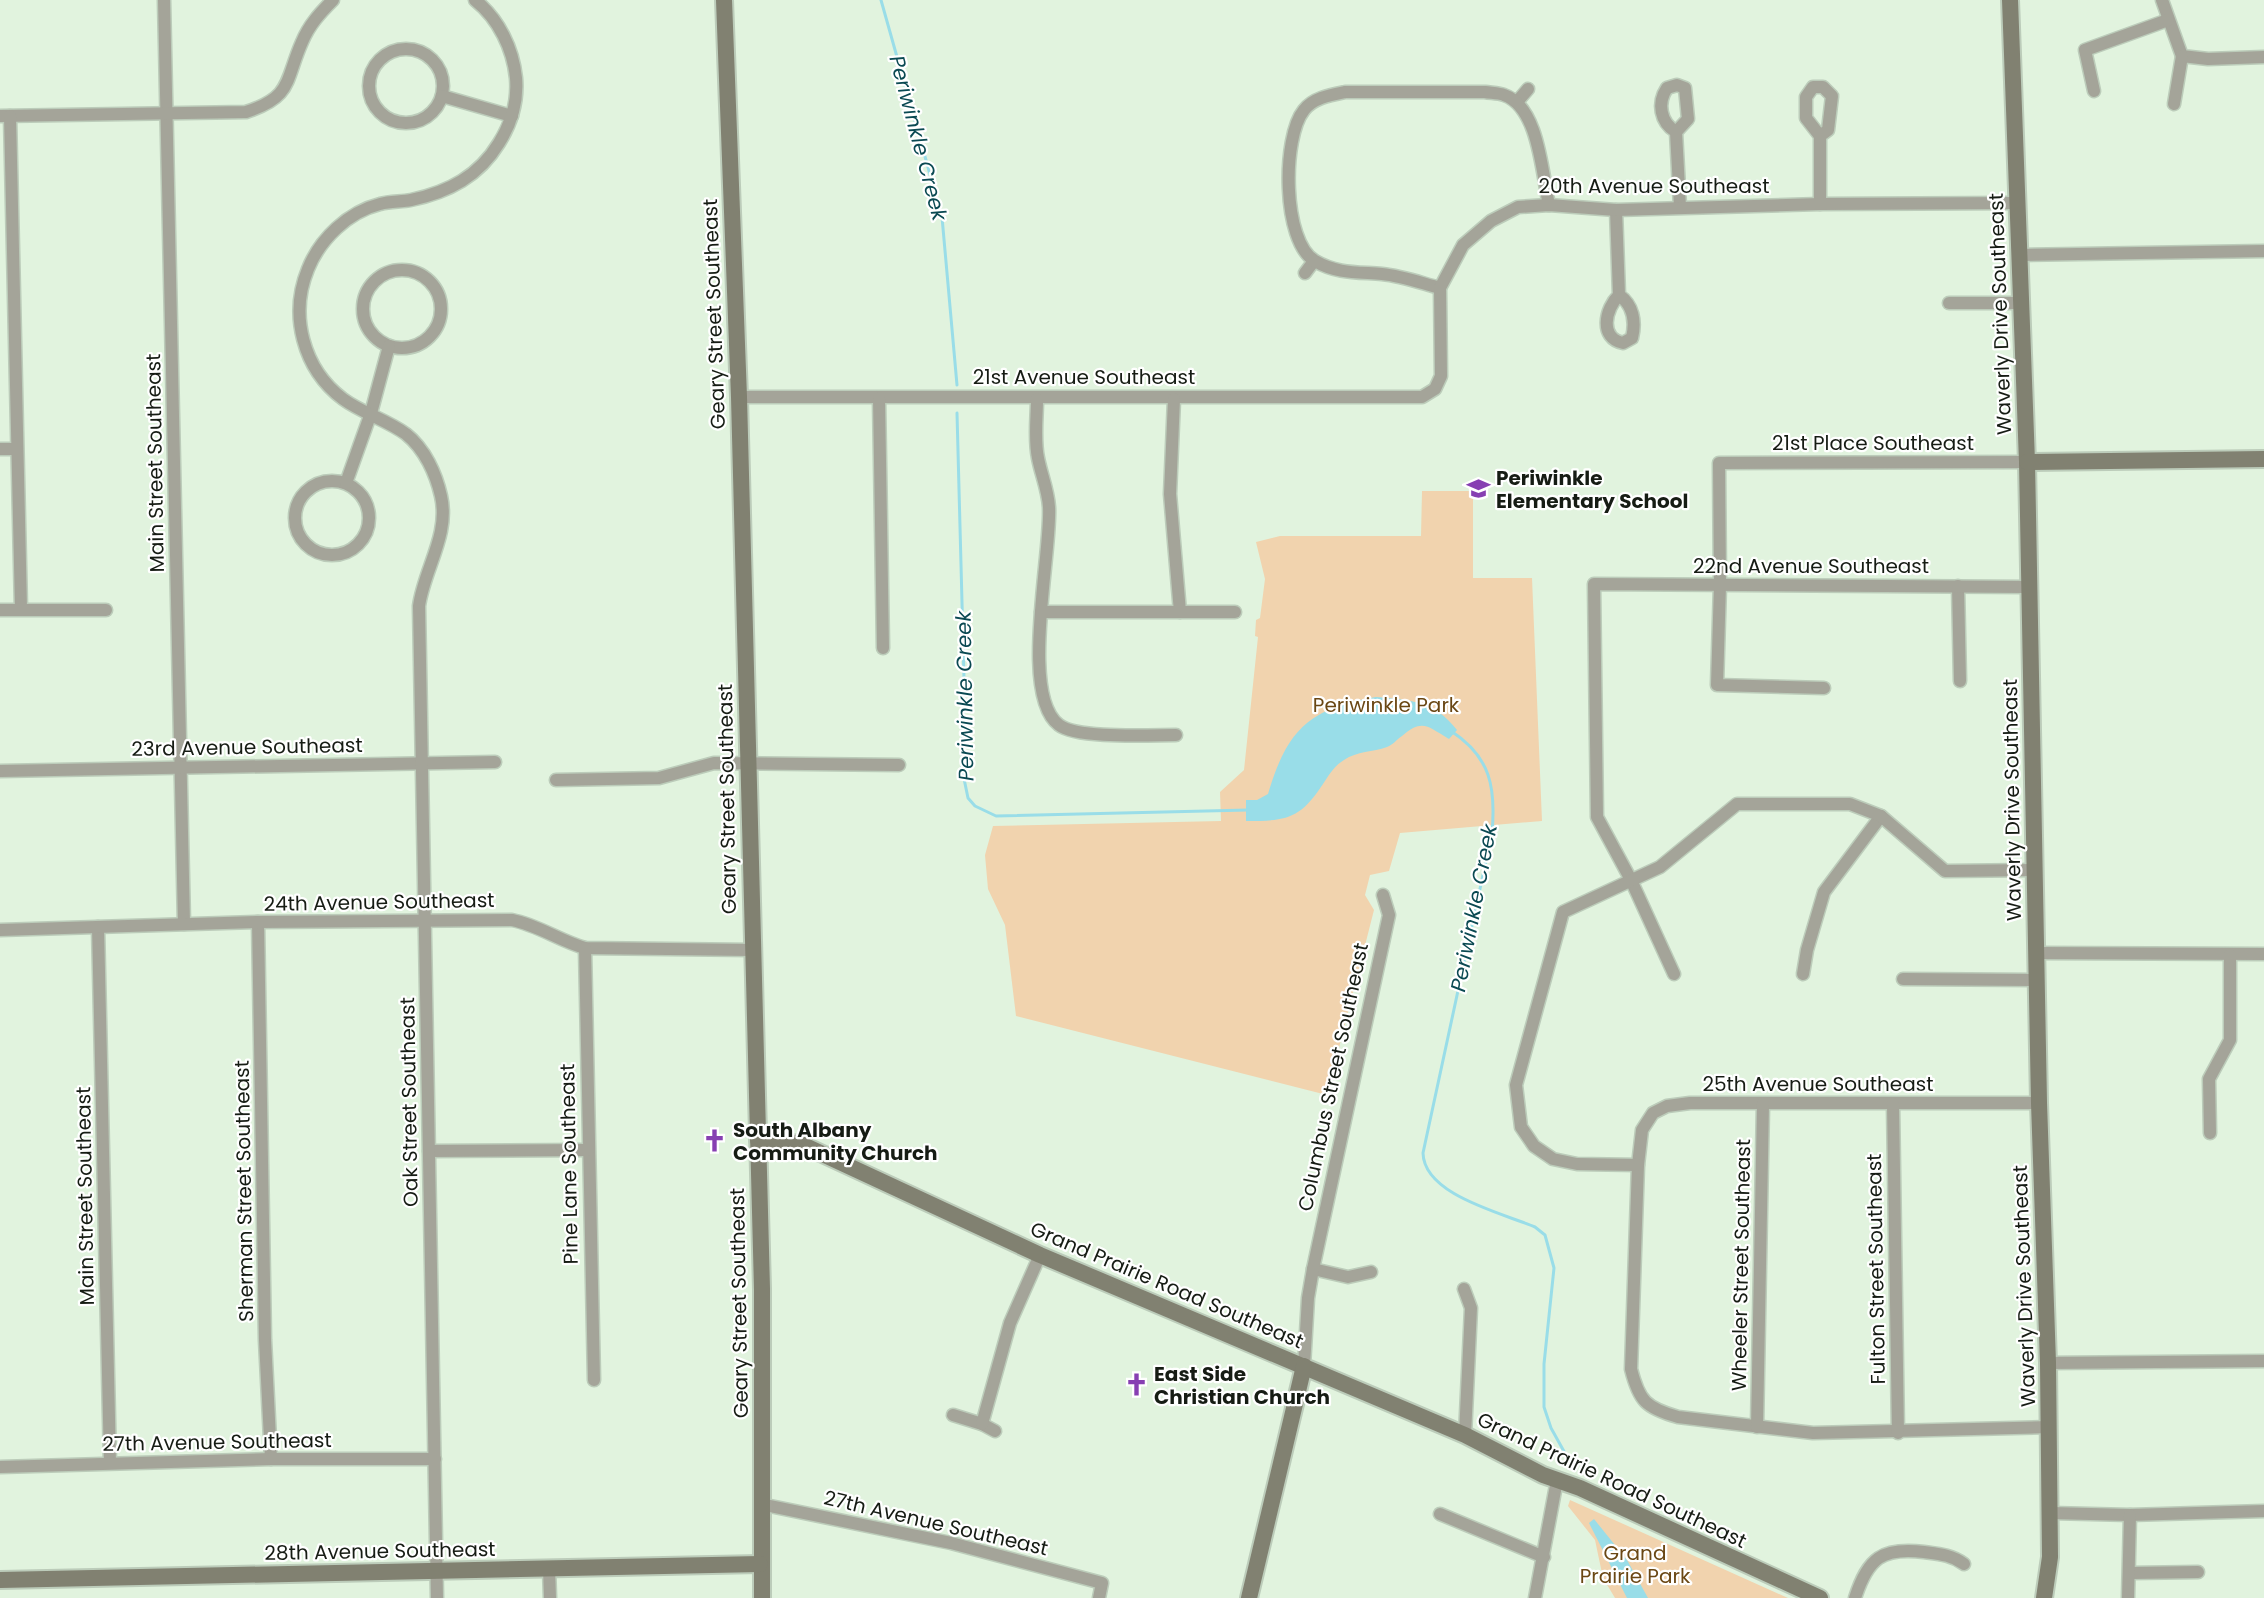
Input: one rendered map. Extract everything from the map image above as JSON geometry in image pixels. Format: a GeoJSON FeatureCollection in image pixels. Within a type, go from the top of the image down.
{"type":"FeatureCollection","features":[{"type":"Feature","properties":{"kind":"main road","name":"Geary Street Southeast"},"geometry":{"type":"LineString","coordinates":[[724,0],[739,398],[763,1342],[760,1504],[762,1598]]}},
{"type":"Feature","properties":{"kind":"main road","name":"Waverly Drive Southeast"},"geometry":{"type":"LineString","coordinates":[[2010,0],[2026,462],[2039,1102],[2048,1363],[2051,1513],[2050,1557],[2044,1598]]}},
{"type":"Feature","properties":{"kind":"main road"},"geometry":{"type":"LineString","coordinates":[[2026,462],[2264,459]]}},
{"type":"Feature","properties":{"kind":"main road","name":"Grand Prairie Road Southeast"},"geometry":{"type":"LineString","coordinates":[[758,1140],[801,1144],[1040,1255],[1465,1435],[1557,1480],[1820,1598]]}},
{"type":"Feature","properties":{"kind":"main road","name":"Columbus Street Southeast"},"geometry":{"type":"LineString","coordinates":[[1249,1598],[1304,1366]]}},
{"type":"Feature","properties":{"kind":"main road","name":"28th Avenue Southeast"},"geometry":{"type":"LineString","coordinates":[[0,1580],[760,1564]]}},
{"type":"Feature","properties":{"kind":"street","name":"Main Street Southeast"},"geometry":{"type":"LineString","coordinates":[[164,0],[184,924]]}},
{"type":"Feature","properties":{"kind":"street"},"geometry":{"type":"LineString","coordinates":[[21,609],[16,449],[6,290],[5,116],[246,112],[268,105],[290,80],[301,44],[311,24],[333,0]]}},
{"type":"Feature","properties":{"kind":"street","name":"Oak Street Southeast"},"geometry":{"type":"LineString","coordinates":[[437,1598],[419,606],[422,584],[435,556],[442,528],[442,499],[425,454],[408,435],[344,400],[325,382],[305,346],[300,328],[299,304],[301,287],[308,267],[334,230],[378,204],[444,191],[470,178],[492,155],[507,131],[517,89],[514,59],[499,27],[475,0]]}},
{"type":"Feature","properties":{"kind":"street"},"geometry":{"type":"LineString","coordinates":[[2163,0],[2182,56],[2174,104]]}},
{"type":"Feature","properties":{"kind":"street"},"geometry":{"type":"LineString","coordinates":[[2094,91],[2085,50],[2168,20]]}},
{"type":"Feature","properties":{"kind":"street"},"geometry":{"type":"LineString","coordinates":[[408,48],[424,53],[436,64],[443,80],[442,96],[434,111],[420,121],[404,123],[388,119],[375,108],[369,92],[370,76],[378,61],[391,51],[408,48]]}},
{"type":"Feature","properties":{"kind":"street"},"geometry":{"type":"LineString","coordinates":[[2182,56],[2208,59],[2264,57]]}},
{"type":"Feature","properties":{"kind":"street"},"geometry":{"type":"LineString","coordinates":[[1517,102],[1528,89]]}},
{"type":"Feature","properties":{"kind":"street"},"geometry":{"type":"LineString","coordinates":[[1440,288],[1383,274],[1347,273],[1314,261],[1301,245],[1294,229],[1291,208],[1290,145],[1295,123],[1305,108],[1323,96],[1372,91],[1485,92],[1505,95],[1517,102],[1532,121],[1549,205]]}},
{"type":"Feature","properties":{"kind":"street"},"geometry":{"type":"LineString","coordinates":[[442,96],[512,116]]}},
{"type":"Feature","properties":{"kind":"street"},"geometry":{"type":"LineString","coordinates":[[1296,99],[1305,108]]}},
{"type":"Feature","properties":{"kind":"street"},"geometry":{"type":"LineString","coordinates":[[1676,132],[1680,207]]}},
{"type":"Feature","properties":{"kind":"street"},"geometry":{"type":"LineString","coordinates":[[1820,136],[1820,204]]}},
{"type":"Feature","properties":{"kind":"street","name":"20th Avenue Southeast"},"geometry":{"type":"LineString","coordinates":[[1429,395],[1435,389],[1441,376],[1440,288],[1463,245],[1491,221],[1518,207],[1549,205],[1616,210],[1820,204],[2016,203]]}},
{"type":"Feature","properties":{"kind":"street"},"geometry":{"type":"LineString","coordinates":[[1616,210],[1619,295]]}},
{"type":"Feature","properties":{"kind":"street"},"geometry":{"type":"LineString","coordinates":[[2018,255],[2264,251]]}},
{"type":"Feature","properties":{"kind":"street"},"geometry":{"type":"LineString","coordinates":[[1305,273],[1314,261]]}},
{"type":"Feature","properties":{"kind":"street"},"geometry":{"type":"LineString","coordinates":[[403,270],[418,273],[431,282],[439,295],[442,311],[438,326],[430,338],[416,346],[401,349],[389,346],[376,338],[365,324],[363,308],[366,293],[375,281],[388,272],[403,270]]}},
{"type":"Feature","properties":{"kind":"street"},"geometry":{"type":"LineString","coordinates":[[1949,303],[2020,303]]}},
{"type":"Feature","properties":{"kind":"street"},"geometry":{"type":"LineString","coordinates":[[346,483],[371,413],[389,346]]}},
{"type":"Feature","properties":{"kind":"street","name":"21st Avenue Southeast"},"geometry":{"type":"LineString","coordinates":[[739,398],[1377,399],[1429,395]]}},
{"type":"Feature","properties":{"kind":"street"},"geometry":{"type":"LineString","coordinates":[[879,398],[883,648]]}},
{"type":"Feature","properties":{"kind":"street"},"geometry":{"type":"LineString","coordinates":[[1037,399],[1037,455],[1049,506],[1041,612],[1042,690],[1047,708],[1058,724],[1074,732],[1176,735]]}},
{"type":"Feature","properties":{"kind":"street"},"geometry":{"type":"LineString","coordinates":[[1174,399],[1170,494],[1180,612]]}},
{"type":"Feature","properties":{"kind":"street"},"geometry":{"type":"LineString","coordinates":[[0,449],[16,449]]}},
{"type":"Feature","properties":{"kind":"street","name":"21st Place Southeast"},"geometry":{"type":"LineString","coordinates":[[1720,585],[1719,464],[2026,462]]}},
{"type":"Feature","properties":{"kind":"street"},"geometry":{"type":"LineString","coordinates":[[331,480],[346,483],[358,490],[367,502],[370,517],[368,531],[360,544],[348,552],[334,556],[319,553],[306,545],[298,534],[294,519],[297,505],[305,492],[317,483],[331,480]]}},
{"type":"Feature","properties":{"kind":"street","name":"22nd Avenue Southeast"},"geometry":{"type":"LineString","coordinates":[[1631,880],[1597,817],[1594,584],[2028,587]]}},
{"type":"Feature","properties":{"kind":"street"},"geometry":{"type":"LineString","coordinates":[[1720,585],[1717,685],[1824,688]]}},
{"type":"Feature","properties":{"kind":"street"},"geometry":{"type":"LineString","coordinates":[[1958,586],[1960,681]]}},
{"type":"Feature","properties":{"kind":"street"},"geometry":{"type":"LineString","coordinates":[[0,610],[106,610]]}},
{"type":"Feature","properties":{"kind":"street"},"geometry":{"type":"LineString","coordinates":[[1041,612],[1235,612]]}},
{"type":"Feature","properties":{"kind":"street","name":"23rd Avenue Southeast"},"geometry":{"type":"LineString","coordinates":[[0,771],[495,762]]}},
{"type":"Feature","properties":{"kind":"street"},"geometry":{"type":"LineString","coordinates":[[556,780],[659,778],[714,763],[898,765]]}},
{"type":"Feature","properties":{"kind":"street"},"geometry":{"type":"LineString","coordinates":[[1638,1165],[1577,1164],[1553,1159],[1534,1146],[1521,1127],[1516,1085],[1563,912],[1660,867],[1737,804],[1850,804],[1881,816],[1945,871],[2035,870]]}},
{"type":"Feature","properties":{"kind":"street"},"geometry":{"type":"LineString","coordinates":[[1803,974],[1807,950],[1824,892],[1881,816]]}},
{"type":"Feature","properties":{"kind":"street"},"geometry":{"type":"LineString","coordinates":[[1631,880],[1674,974]]}},
{"type":"Feature","properties":{"kind":"street","name":"Columbus Street Southeast"},"geometry":{"type":"LineString","coordinates":[[1304,1366],[1308,1298],[1313,1269],[1389,915],[1383,895]]}},
{"type":"Feature","properties":{"kind":"street","name":"24th Avenue Southeast"},"geometry":{"type":"LineString","coordinates":[[0,930],[258,922],[512,920],[530,924],[568,943],[585,948],[752,950]]}},
{"type":"Feature","properties":{"kind":"street","name":"Sherman Street Southeast"},"geometry":{"type":"LineString","coordinates":[[258,922],[265,1340],[271,1459]]}},
{"type":"Feature","properties":{"kind":"street","name":"Main Street Southeast"},"geometry":{"type":"LineString","coordinates":[[98,927],[110,1463]]}},
{"type":"Feature","properties":{"kind":"street","name":"Pine Lane Southeast"},"geometry":{"type":"LineString","coordinates":[[585,948],[594,1380]]}},
{"type":"Feature","properties":{"kind":"street"},"geometry":{"type":"LineString","coordinates":[[2036,953],[2264,954]]}},
{"type":"Feature","properties":{"kind":"street"},"geometry":{"type":"LineString","coordinates":[[2210,1133],[2210,1079],[2230,1040],[2230,955]]}},
{"type":"Feature","properties":{"kind":"street"},"geometry":{"type":"LineString","coordinates":[[1904,979],[2037,980]]}},
{"type":"Feature","properties":{"kind":"street","name":"25th Avenue Southeast"},"geometry":{"type":"LineString","coordinates":[[1757,1427],[1678,1417],[1657,1411],[1642,1401],[1631,1369],[1638,1165],[1642,1130],[1653,1113],[1667,1106],[1690,1103],[2039,1102]]}},
{"type":"Feature","properties":{"kind":"street","name":"Wheeler Street Southeast"},"geometry":{"type":"LineString","coordinates":[[1757,1427],[1763,1104]]}},
{"type":"Feature","properties":{"kind":"street","name":"Fulton Street Southeast"},"geometry":{"type":"LineString","coordinates":[[1893,1104],[1898,1432]]}},
{"type":"Feature","properties":{"kind":"street"},"geometry":{"type":"LineString","coordinates":[[429,1151],[588,1150]]}},
{"type":"Feature","properties":{"kind":"street"},"geometry":{"type":"LineString","coordinates":[[982,1424],[1010,1323],[1040,1255]]}},
{"type":"Feature","properties":{"kind":"street"},"geometry":{"type":"LineString","coordinates":[[1313,1269],[1348,1277],[1371,1272]]}},
{"type":"Feature","properties":{"kind":"street"},"geometry":{"type":"LineString","coordinates":[[1464,1289],[1471,1308],[1465,1435]]}},
{"type":"Feature","properties":{"kind":"street"},"geometry":{"type":"LineString","coordinates":[[2048,1363],[2264,1361]]}},
{"type":"Feature","properties":{"kind":"street"},"geometry":{"type":"LineString","coordinates":[[953,1415],[982,1424],[995,1431]]}},
{"type":"Feature","properties":{"kind":"street"},"geometry":{"type":"LineString","coordinates":[[1757,1427],[1813,1433],[2049,1427]]}},
{"type":"Feature","properties":{"kind":"street","name":"27th Avenue Southeast"},"geometry":{"type":"LineString","coordinates":[[0,1467],[271,1459],[435,1459]]}},
{"type":"Feature","properties":{"kind":"street"},"geometry":{"type":"LineString","coordinates":[[1534,1598],[1544,1557],[1557,1480]]}},
{"type":"Feature","properties":{"kind":"street","name":"27th Avenue Southeast"},"geometry":{"type":"LineString","coordinates":[[760,1504],[951,1543],[1102,1583],[1099,1598]]}},
{"type":"Feature","properties":{"kind":"street"},"geometry":{"type":"LineString","coordinates":[[2051,1513],[2130,1515],[2264,1511]]}},
{"type":"Feature","properties":{"kind":"street"},"geometry":{"type":"LineString","coordinates":[[1440,1514],[1544,1557]]}},
{"type":"Feature","properties":{"kind":"street"},"geometry":{"type":"LineString","coordinates":[[2128,1598],[2131,1573],[2130,1515]]}},
{"type":"Feature","properties":{"kind":"street"},"geometry":{"type":"LineString","coordinates":[[1855,1598],[1863,1576],[1873,1561],[1899,1549],[1941,1554],[1964,1564]]}},
{"type":"Feature","properties":{"kind":"street"},"geometry":{"type":"LineString","coordinates":[[549,1568],[550,1598]]}},
{"type":"Feature","properties":{"kind":"street"},"geometry":{"type":"LineString","coordinates":[[2131,1573],[2198,1572]]}},
{"type":"Feature","properties":{"kind":"green space","name":"Periwinkle Park"},"geometry":{"type":"Polygon","coordinates":[[[1422,491],[1473,491],[1473,578],[1532,578],[1542,821],[1400,833],[1389,871],[1370,875],[1365,895],[1374,910],[1327,1095],[1016,1016],[1005,925],[988,889],[985,855],[993,826],[1221,821],[1220,792],[1244,770],[1258,637],[1255,636],[1256,620],[1260,618],[1265,579],[1256,542],[1280,536],[1421,536],[1422,491]]]}},
{"type":"Feature","properties":{"kind":"green space","name":"Grand Prairie Park"},"geometry":{"type":"Polygon","coordinates":[[[1570,1500],[1788,1598],[1615,1598],[1603,1578],[1595,1540],[1568,1506],[1570,1500]]]}},
{"type":"Feature","properties":{"kind":"water"},"geometry":{"type":"Polygon","coordinates":[[[1376,697],[1411,701],[1431,708],[1449,720],[1457,730],[1449,739],[1426,726],[1415,727],[1389,746],[1354,755],[1340,762],[1307,805],[1291,816],[1282,819],[1246,821],[1246,800],[1257,800],[1268,794],[1283,753],[1304,726],[1317,716],[1334,708],[1376,697]]]}},
{"type":"Feature","properties":{"kind":"water"},"geometry":{"type":"Polygon","coordinates":[[[1594,1519],[1627,1560],[1648,1598],[1627,1598],[1589,1523],[1594,1519]]]}},
{"type":"Feature","properties":{"kind":"waterway","name":"Periwinkle Creek"},"geometry":{"type":"LineString","coordinates":[[881,0],[942,217],[957,385]]}},
{"type":"Feature","properties":{"kind":"waterway","name":"Periwinkle Creek"},"geometry":{"type":"LineString","coordinates":[[957,413],[964,678],[962,769],[968,798],[975,806],[996,816],[1248,810]]}},
{"type":"Feature","properties":{"kind":"waterway","name":"Periwinkle Creek"},"geometry":{"type":"LineString","coordinates":[[1451,731],[1475,752],[1488,775],[1493,802],[1492,833],[1423,1153],[1427,1168],[1436,1180],[1450,1191],[1485,1209],[1535,1227],[1545,1235],[1554,1268],[1544,1364],[1544,1407],[1551,1428],[1571,1464]]}},
{"type":"Feature","properties":{"kind":"place","name":"Periwinkle Elementary School"},"geometry":{"type":"Point","coordinates":[1478,489]}},
{"type":"Feature","properties":{"kind":"place","name":"South Albany Community Church"},"geometry":{"type":"Point","coordinates":[715,1141]}},
{"type":"Feature","properties":{"kind":"place","name":"East Side Christian Church"},"geometry":{"type":"Point","coordinates":[1136,1385]}}]}
